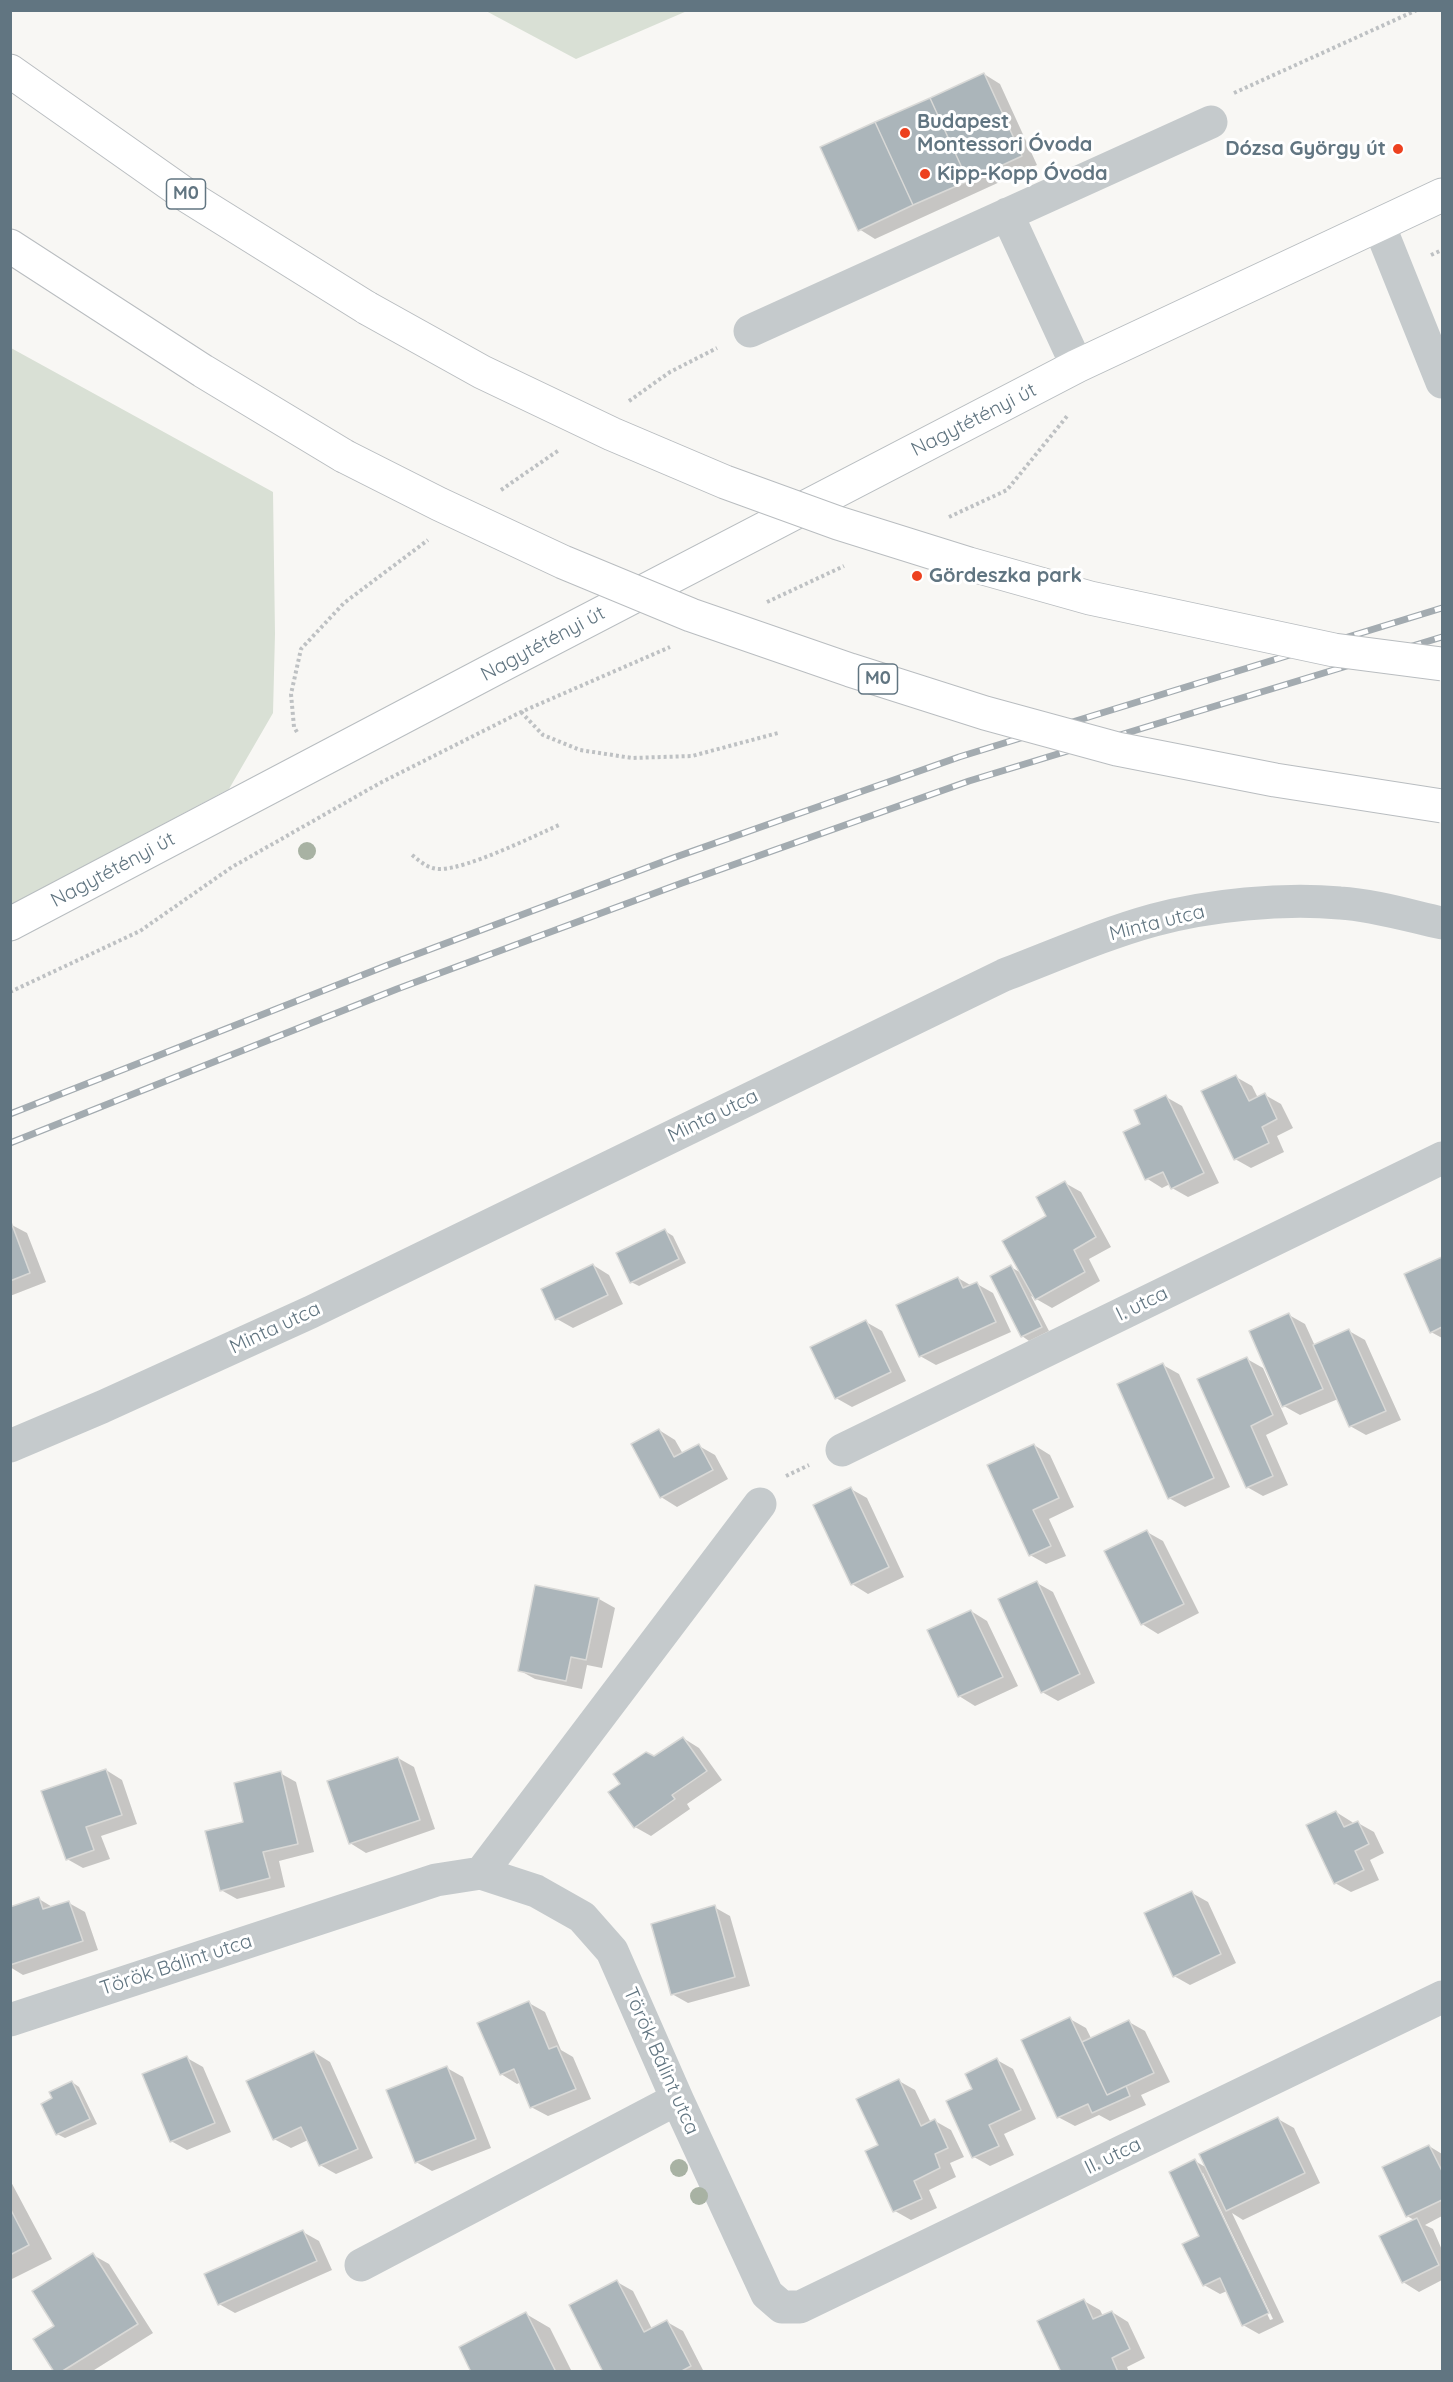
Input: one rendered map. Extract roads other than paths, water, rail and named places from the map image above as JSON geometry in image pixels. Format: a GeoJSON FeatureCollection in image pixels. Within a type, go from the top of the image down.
{"type":"FeatureCollection","features":[{"type":"Feature","properties":{"kind":"main road","name":"M0"},"geometry":{"type":"LineString","coordinates":[[10,71],[189,196],[367,308],[482,372],[612,434],[725,482],[838,523],[969,564],[1090,598],[1334,650],[1443,664]]}},
{"type":"Feature","properties":{"kind":"main road","name":"Nagytétényi út"},"geometry":{"type":"LineString","coordinates":[[10,924],[1077,366],[1443,195]]}},
{"type":"Feature","properties":{"kind":"main road","name":"M0"},"geometry":{"type":"LineString","coordinates":[[10,246],[194,365],[344,456],[439,504],[563,562],[691,615],[850,670],[985,713],[1117,749],[1275,780],[1443,806]]}},
{"type":"Feature","properties":{"kind":"street"},"geometry":{"type":"LineString","coordinates":[[750,331],[1211,122]]}},
{"type":"Feature","properties":{"kind":"street"},"geometry":{"type":"LineString","coordinates":[[1007,214],[1077,366]]}},
{"type":"Feature","properties":{"kind":"street"},"geometry":{"type":"LineString","coordinates":[[1379,225],[1443,382]]}},
{"type":"Feature","properties":{"kind":"street"},"geometry":{"type":"LineString","coordinates":[[1341,903],[1443,909]]}},
{"type":"Feature","properties":{"kind":"street","name":"Minta utca"},"geometry":{"type":"LineString","coordinates":[[10,1446],[113,1402],[311,1311],[1004,975],[1104,935],[1156,920],[1208,909],[1266,904],[1341,903],[1443,923]]}},
{"type":"Feature","properties":{"kind":"street","name":"I. utca"},"geometry":{"type":"LineString","coordinates":[[842,1450],[1443,1158]]}},
{"type":"Feature","properties":{"kind":"street"},"geometry":{"type":"LineString","coordinates":[[481,1873],[760,1504]]}},
{"type":"Feature","properties":{"kind":"street","name":"Török Bálint utca"},"geometry":{"type":"LineString","coordinates":[[10,2020],[436,1880],[481,1873],[536,1891],[582,1917],[612,1951],[767,2294],[782,2307]]}},
{"type":"Feature","properties":{"kind":"street","name":"II. utca"},"geometry":{"type":"LineString","coordinates":[[782,2307],[800,2307],[1443,1996]]}},
{"type":"Feature","properties":{"kind":"street"},"geometry":{"type":"LineString","coordinates":[[361,2265],[677,2099]]}},
{"type":"Feature","properties":{"kind":"railway"},"geometry":{"type":"LineString","coordinates":[[10,1114],[388,965],[673,858],[959,757],[1442,608]]}},
{"type":"Feature","properties":{"kind":"railway"},"geometry":{"type":"LineString","coordinates":[[10,1143],[397,989],[682,883],[969,781],[1442,637]]}},
{"type":"Feature","properties":{"kind":"place","name":"Budapest Montessori Óvoda"},"geometry":{"type":"Point","coordinates":[905,133]}},
{"type":"Feature","properties":{"kind":"place","name":"Dózsa György út"},"geometry":{"type":"Point","coordinates":[1398,149]}},
{"type":"Feature","properties":{"kind":"place","name":"Kipp-Kopp Óvoda"},"geometry":{"type":"Point","coordinates":[925,174]}},
{"type":"Feature","properties":{"kind":"place","name":"Gördeszka park"},"geometry":{"type":"Point","coordinates":[917,576]}}]}
